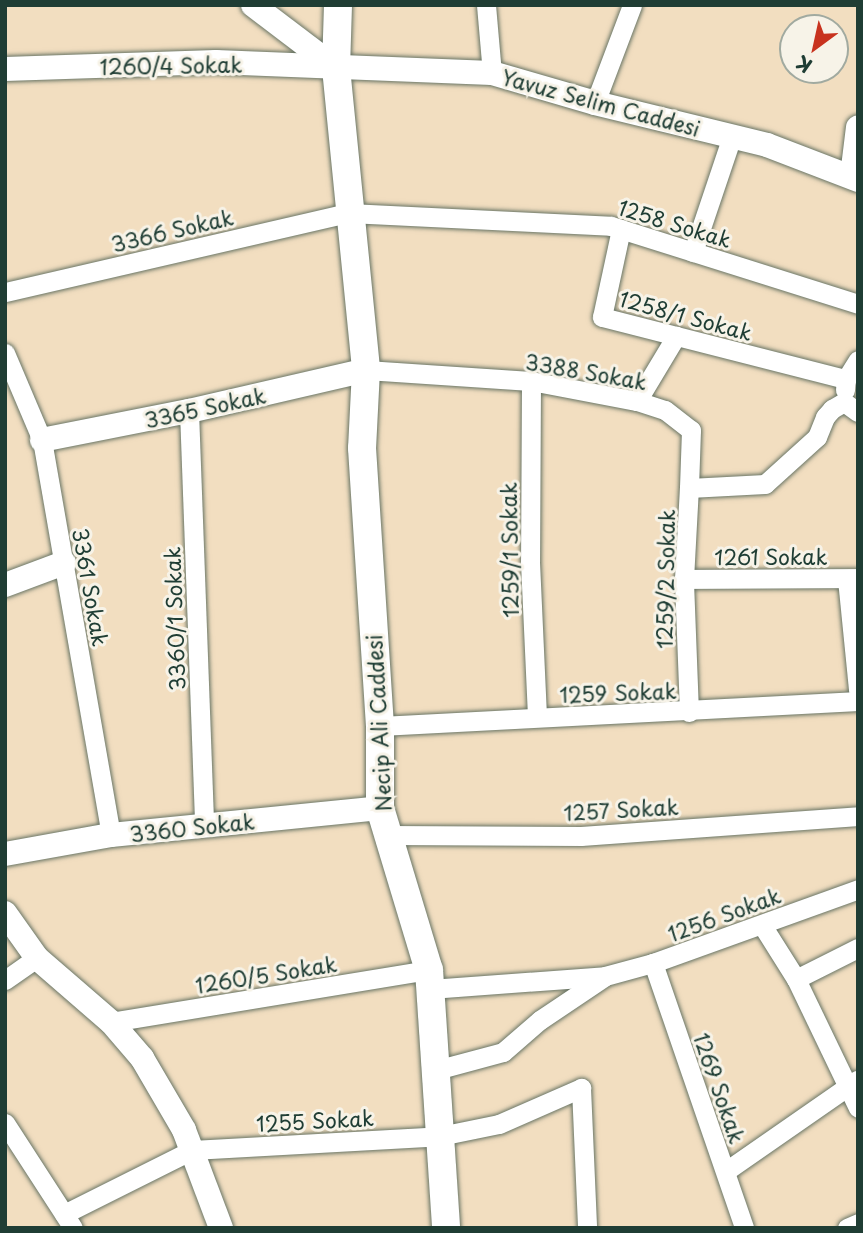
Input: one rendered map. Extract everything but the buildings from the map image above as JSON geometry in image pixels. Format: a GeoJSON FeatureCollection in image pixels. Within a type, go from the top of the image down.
{"type":"FeatureCollection","features":[{"type":"Feature","properties":{"kind":"main road","name":"Necip Ali Caddesi"},"geometry":{"type":"LineString","coordinates":[[338,5],[337,55],[348,213],[366,370],[362,447],[380,726],[380,808],[430,979],[446,1228]]}},
{"type":"Feature","properties":{"kind":"street"},"geometry":{"type":"LineString","coordinates":[[253,5],[308,48],[337,55]]}},
{"type":"Feature","properties":{"kind":"street"},"geometry":{"type":"LineString","coordinates":[[486,5],[492,73]]}},
{"type":"Feature","properties":{"kind":"street"},"geometry":{"type":"LineString","coordinates":[[595,103],[632,5]]}},
{"type":"Feature","properties":{"kind":"street","name":"1260/4 Sokak"},"geometry":{"type":"LineString","coordinates":[[5,69],[337,55]]}},
{"type":"Feature","properties":{"kind":"street","name":"Yavuz Selim Caddesi"},"geometry":{"type":"LineString","coordinates":[[337,55],[492,73],[595,103],[768,145],[856,176]]}},
{"type":"Feature","properties":{"kind":"street"},"geometry":{"type":"LineString","coordinates":[[856,176],[858,127]]}},
{"type":"Feature","properties":{"kind":"street"},"geometry":{"type":"LineString","coordinates":[[693,252],[732,136]]}},
{"type":"Feature","properties":{"kind":"street","name":"1258 Sokak"},"geometry":{"type":"LineString","coordinates":[[348,213],[611,226],[858,304]]}},
{"type":"Feature","properties":{"kind":"street","name":"3366 Sokak"},"geometry":{"type":"LineString","coordinates":[[5,292],[348,213]]}},
{"type":"Feature","properties":{"kind":"street","name":"1258/1 Sokak"},"geometry":{"type":"LineString","coordinates":[[621,229],[602,317],[846,379]]}},
{"type":"Feature","properties":{"kind":"street"},"geometry":{"type":"LineString","coordinates":[[637,401],[676,337]]}},
{"type":"Feature","properties":{"kind":"street","name":"3361 Sokak"},"geometry":{"type":"LineString","coordinates":[[5,353],[42,440],[111,835]]}},
{"type":"Feature","properties":{"kind":"street"},"geometry":{"type":"LineString","coordinates":[[689,488],[765,484],[817,437],[825,416],[851,407],[846,379],[858,360]]}},
{"type":"Feature","properties":{"kind":"street","name":"3388 Sokak"},"geometry":{"type":"LineString","coordinates":[[366,370],[531,381],[637,401],[665,410],[691,430],[689,488]]}},
{"type":"Feature","properties":{"kind":"street","name":"3365 Sokak"},"geometry":{"type":"LineString","coordinates":[[42,440],[189,411],[366,370]]}},
{"type":"Feature","properties":{"kind":"street","name":"1259/1 Sokak"},"geometry":{"type":"LineString","coordinates":[[531,381],[530,562],[537,717]]}},
{"type":"Feature","properties":{"kind":"street","name":"3360/1 Sokak"},"geometry":{"type":"LineString","coordinates":[[189,411],[204,826]]}},
{"type":"Feature","properties":{"kind":"street","name":"1259/2 Sokak"},"geometry":{"type":"LineString","coordinates":[[689,488],[684,579],[689,712]]}},
{"type":"Feature","properties":{"kind":"street"},"geometry":{"type":"LineString","coordinates":[[5,585],[64,563]]}},
{"type":"Feature","properties":{"kind":"street","name":"1261 Sokak"},"geometry":{"type":"LineString","coordinates":[[684,579],[853,579]]}},
{"type":"Feature","properties":{"kind":"street"},"geometry":{"type":"LineString","coordinates":[[853,579],[858,690]]}},
{"type":"Feature","properties":{"kind":"street","name":"1259 Sokak"},"geometry":{"type":"LineString","coordinates":[[380,726],[689,712],[858,701]]}},
{"type":"Feature","properties":{"kind":"street","name":"3360 Sokak"},"geometry":{"type":"LineString","coordinates":[[5,854],[111,835],[380,808]]}},
{"type":"Feature","properties":{"kind":"street","name":"1257 Sokak"},"geometry":{"type":"LineString","coordinates":[[386,835],[582,836],[858,816]]}},
{"type":"Feature","properties":{"kind":"street","name":"1256 Sokak"},"geometry":{"type":"LineString","coordinates":[[430,979],[605,976],[653,964],[858,888]]}},
{"type":"Feature","properties":{"kind":"street"},"geometry":{"type":"LineString","coordinates":[[5,913],[37,958],[111,1022],[142,1058],[184,1130],[221,1228]]}},
{"type":"Feature","properties":{"kind":"street"},"geometry":{"type":"LineString","coordinates":[[762,925],[796,979],[852,1082],[858,1108]]}},
{"type":"Feature","properties":{"kind":"street"},"geometry":{"type":"LineString","coordinates":[[796,979],[858,948]]}},
{"type":"Feature","properties":{"kind":"street"},"geometry":{"type":"LineString","coordinates":[[5,980],[37,958]]}},
{"type":"Feature","properties":{"kind":"street","name":"1269 Sokak"},"geometry":{"type":"LineString","coordinates":[[653,964],[744,1228]]}},
{"type":"Feature","properties":{"kind":"street","name":"1256 Sokak"},"geometry":{"type":"LineString","coordinates":[[436,1070],[503,1052],[540,1020],[605,976]]}},
{"type":"Feature","properties":{"kind":"street","name":"1260/5 Sokak"},"geometry":{"type":"LineString","coordinates":[[111,1022],[430,979]]}},
{"type":"Feature","properties":{"kind":"street"},"geometry":{"type":"LineString","coordinates":[[726,1171],[852,1082]]}},
{"type":"Feature","properties":{"kind":"street","name":"1255 Sokak"},"geometry":{"type":"LineString","coordinates":[[191,1150],[440,1136],[499,1124],[581,1088],[587,1228]]}},
{"type":"Feature","properties":{"kind":"street"},"geometry":{"type":"LineString","coordinates":[[6,1125],[69,1221],[191,1150]]}},
{"type":"Feature","properties":{"kind":"street"},"geometry":{"type":"LineString","coordinates":[[848,1228],[858,1223]]}}]}
